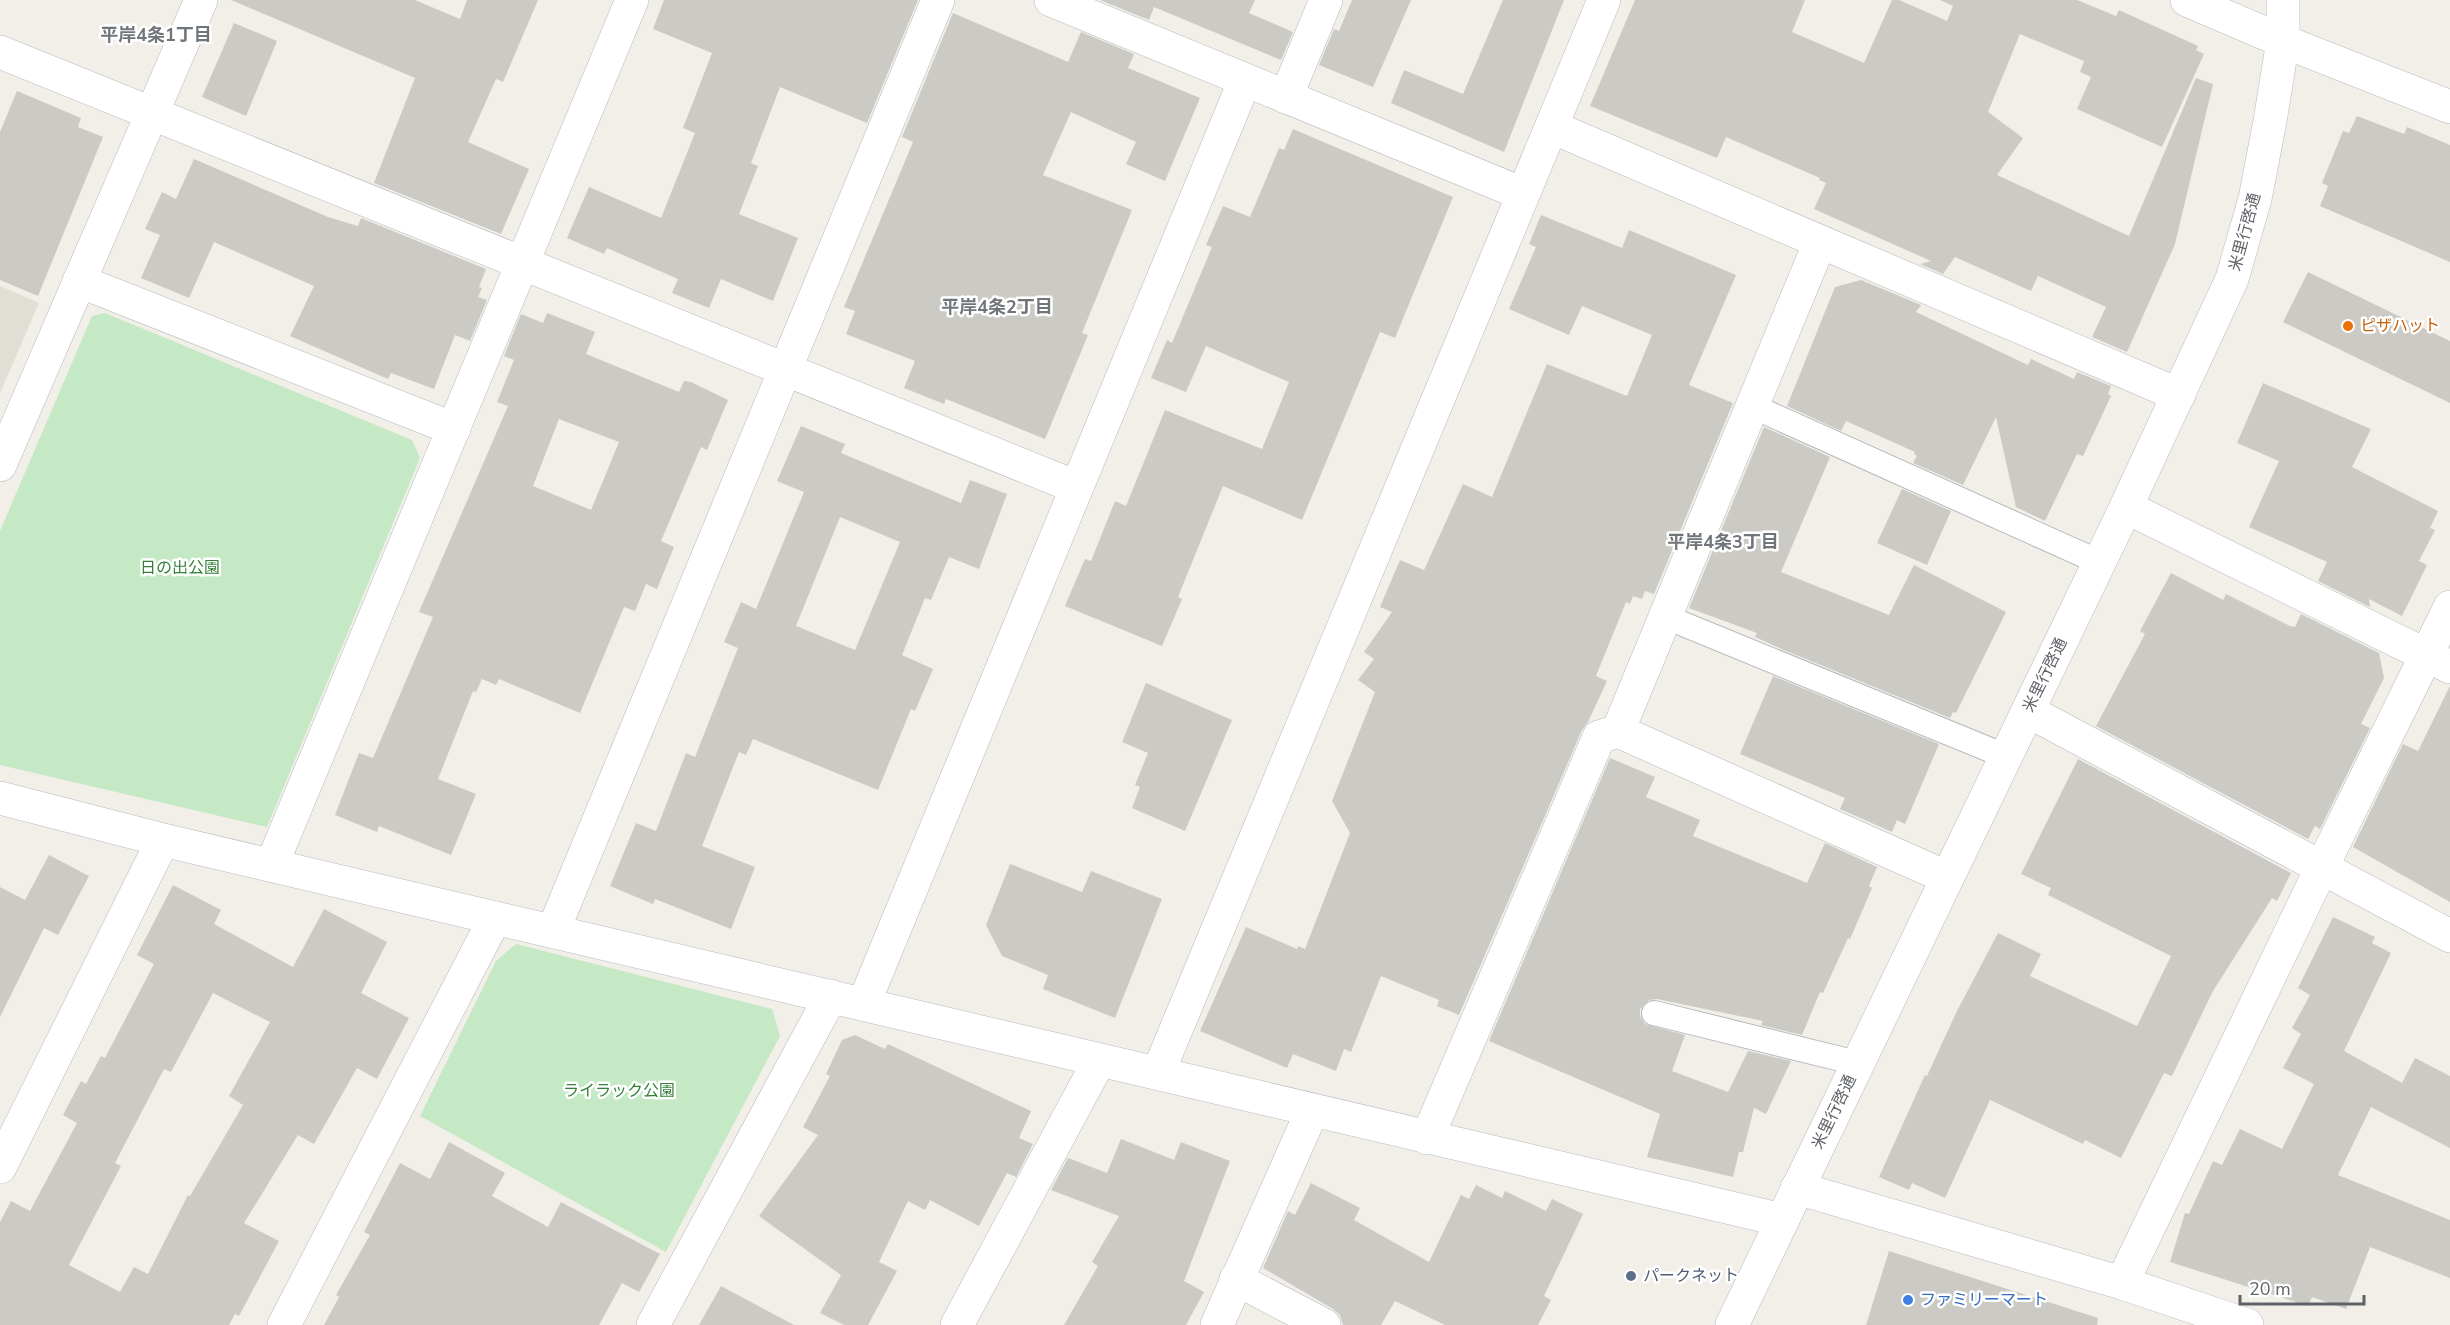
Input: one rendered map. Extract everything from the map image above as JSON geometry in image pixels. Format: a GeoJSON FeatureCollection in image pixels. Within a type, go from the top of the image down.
{"type":"FeatureCollection","features":[{"type":"Feature","properties":{"kind":"street"},"geometry":{"type":"LineString","coordinates":[[0,465],[201,0]]}},
{"type":"Feature","properties":{"kind":"street"},"geometry":{"type":"LineString","coordinates":[[272,864],[632,0]]}},
{"type":"Feature","properties":{"kind":"street"},"geometry":{"type":"LineString","coordinates":[[553,932],[938,0]]}},
{"type":"Feature","properties":{"kind":"street"},"geometry":{"type":"LineString","coordinates":[[1051,0],[1523,194]]}},
{"type":"Feature","properties":{"kind":"street"},"geometry":{"type":"LineString","coordinates":[[1286,97],[1326,0]]}},
{"type":"Feature","properties":{"kind":"street"},"geometry":{"type":"LineString","coordinates":[[1158,1073],[1604,0]]}},
{"type":"Feature","properties":{"kind":"street"},"geometry":{"type":"LineString","coordinates":[[2187,0],[2450,107]]}},
{"type":"Feature","properties":{"kind":"street","name":"米里行啓通"},"geometry":{"type":"LineString","coordinates":[[1732,1325],[2126,507],[2232,279],[2255,199],[2283,41],[2283,0]]}},
{"type":"Feature","properties":{"kind":"street"},"geometry":{"type":"LineString","coordinates":[[0,52],[1076,487]]}},
{"type":"Feature","properties":{"kind":"street"},"geometry":{"type":"LineString","coordinates":[[864,1003],[1245,80]]}},
{"type":"Feature","properties":{"kind":"street"},"geometry":{"type":"LineString","coordinates":[[1552,127],[2179,395]]}},
{"type":"Feature","properties":{"kind":"street"},"geometry":{"type":"LineString","coordinates":[[1618,731],[1820,242]]}},
{"type":"Feature","properties":{"kind":"street"},"geometry":{"type":"LineString","coordinates":[[79,281],[454,429]]}},
{"type":"Feature","properties":{"kind":"street"},"geometry":{"type":"LineString","coordinates":[[2126,507],[2438,662]]}},
{"type":"Feature","properties":{"kind":"street"},"geometry":{"type":"LineString","coordinates":[[2122,1282],[2321,869],[2438,662],[2450,608]]}},
{"type":"Feature","properties":{"kind":"street"},"geometry":{"type":"LineString","coordinates":[[2028,711],[2450,936]]}},
{"type":"Feature","properties":{"kind":"street"},"geometry":{"type":"LineString","coordinates":[[1427,1138],[1599,737],[1618,731],[1946,877]]}},
{"type":"Feature","properties":{"kind":"street"},"geometry":{"type":"LineString","coordinates":[[0,798],[163,840],[1782,1220]]}},
{"type":"Feature","properties":{"kind":"street"},"geometry":{"type":"LineString","coordinates":[[0,1167],[163,840]]}},
{"type":"Feature","properties":{"kind":"street"},"geometry":{"type":"LineString","coordinates":[[284,1325],[495,918]]}},
{"type":"Feature","properties":{"kind":"street"},"geometry":{"type":"LineString","coordinates":[[653,1325],[831,996]]}},
{"type":"Feature","properties":{"kind":"street"},"geometry":{"type":"LineString","coordinates":[[957,1325],[1099,1060]]}},
{"type":"Feature","properties":{"kind":"street"},"geometry":{"type":"LineString","coordinates":[[1217,1325],[1312,1111]]}},
{"type":"Feature","properties":{"kind":"street"},"geometry":{"type":"LineString","coordinates":[[1797,1188],[2122,1282],[2247,1325]]}},
{"type":"Feature","properties":{"kind":"street"},"geometry":{"type":"LineString","coordinates":[[1236,1279],[1324,1325]]}},
{"type":"Feature","properties":{"kind":"lane"},"geometry":{"type":"LineString","coordinates":[[1752,406],[2099,562]]}},
{"type":"Feature","properties":{"kind":"lane"},"geometry":{"type":"LineString","coordinates":[[1666,617],[2005,756]]}},
{"type":"Feature","properties":{"kind":"lane"},"geometry":{"type":"LineString","coordinates":[[1654,1012],[1857,1063]]}},
{"type":"Feature","properties":{"kind":"shaded area"},"geometry":{"type":"Polygon","coordinates":[[[0,286],[39,303],[0,393],[0,286]]]}},
{"type":"Feature","properties":{"kind":"green space","name":"日の出公園"},"geometry":{"type":"Polygon","coordinates":[[[105,313],[412,440],[420,458],[267,827],[0,765],[0,531],[92,316],[105,313]]]}},
{"type":"Feature","properties":{"kind":"green space","name":"ライラック公園"},"geometry":{"type":"Polygon","coordinates":[[[516,944],[772,1009],[780,1036],[666,1252],[420,1116],[496,961],[516,944]]]}},
{"type":"Feature","properties":{"kind":"building"},"geometry":{"type":"Polygon","coordinates":[[[231,0],[415,0],[460,19],[467,0],[538,0],[503,82],[496,79],[468,142],[529,169],[501,234],[374,183],[415,78],[231,0]]]}},
{"type":"Feature","properties":{"kind":"building"},"geometry":{"type":"Polygon","coordinates":[[[664,0],[918,0],[867,123],[780,87],[751,163],[758,166],[739,214],[798,238],[773,301],[721,279],[709,308],[672,293],[678,279],[607,248],[604,254],[567,238],[589,187],[661,218],[695,133],[683,128],[712,53],[653,29],[664,0]]]}},
{"type":"Feature","properties":{"kind":"building"},"geometry":{"type":"Polygon","coordinates":[[[1100,0],[1255,0],[1249,13],[1293,32],[1281,60],[1154,7],[1149,20],[1100,0]]]}},
{"type":"Feature","properties":{"kind":"building"},"geometry":{"type":"Polygon","coordinates":[[[1352,0],[1411,0],[1373,87],[1319,65],[1334,29],[1339,31],[1352,0]]]}},
{"type":"Feature","properties":{"kind":"building"},"geometry":{"type":"Polygon","coordinates":[[[1503,0],[1564,0],[1504,152],[1391,103],[1404,70],[1463,94],[1503,0]]]}},
{"type":"Feature","properties":{"kind":"building"},"geometry":{"type":"Polygon","coordinates":[[[1635,0],[1805,0],[1792,32],[1864,63],[1892,0],[1899,0],[1947,21],[1953,6],[1940,0],[2077,0],[2116,16],[2119,10],[2198,46],[2196,50],[2204,54],[2162,147],[2077,109],[2091,77],[2080,72],[2084,61],[2020,34],[1988,112],[2023,138],[1997,175],[2129,236],[2196,78],[2213,84],[2175,244],[2127,352],[2092,337],[2106,307],[2038,276],[2031,291],[1955,257],[1943,274],[1920,264],[1931,261],[1814,209],[1826,183],[1819,180],[1820,178],[1726,137],[1717,158],[1590,106],[1635,0]]]}},
{"type":"Feature","properties":{"kind":"building"},"geometry":{"type":"Polygon","coordinates":[[[953,13],[1068,62],[1081,32],[1134,54],[1128,68],[1200,98],[1165,181],[1126,164],[1136,142],[1071,112],[1043,175],[1132,210],[1082,333],[1088,335],[1045,439],[946,399],[944,404],[904,388],[915,361],[846,334],[855,311],[844,307],[913,142],[902,137],[953,13]]]}},
{"type":"Feature","properties":{"kind":"building"},"geometry":{"type":"Polygon","coordinates":[[[234,23],[277,41],[246,116],[202,97],[234,23]]]}},
{"type":"Feature","properties":{"kind":"building"},"geometry":{"type":"Polygon","coordinates":[[[17,91],[81,118],[78,127],[103,137],[38,296],[0,280],[0,132],[17,91]]]}},
{"type":"Feature","properties":{"kind":"building"},"geometry":{"type":"Polygon","coordinates":[[[2357,116],[2404,134],[2407,127],[2450,145],[2450,262],[2320,206],[2328,186],[2322,183],[2343,131],[2349,133],[2357,116]]]}},
{"type":"Feature","properties":{"kind":"building"},"geometry":{"type":"Polygon","coordinates":[[[1293,129],[1453,197],[1395,338],[1380,332],[1302,520],[1223,486],[1178,597],[1182,599],[1162,646],[1065,606],[1085,559],[1091,561],[1115,501],[1126,506],[1165,410],[1262,449],[1289,382],[1206,346],[1186,392],[1151,378],[1167,340],[1172,343],[1212,247],[1206,245],[1223,206],[1250,217],[1279,148],[1284,150],[1293,129]]]}},
{"type":"Feature","properties":{"kind":"building"},"geometry":{"type":"Polygon","coordinates":[[[194,159],[328,217],[358,226],[361,218],[486,269],[478,297],[487,300],[470,341],[455,335],[434,389],[391,373],[388,379],[290,336],[314,286],[214,242],[189,298],[141,278],[160,235],[145,229],[162,192],[176,199],[194,159]]]}},
{"type":"Feature","properties":{"kind":"building"},"geometry":{"type":"Polygon","coordinates":[[[1541,215],[1622,248],[1629,230],[1736,275],[1689,385],[1733,403],[1654,594],[1645,591],[1642,599],[1633,596],[1630,604],[1626,602],[1596,676],[1607,681],[1582,730],[1459,1015],[1437,1006],[1439,1000],[1381,976],[1351,1052],[1344,1049],[1336,1071],[1293,1054],[1287,1068],[1200,1031],[1246,927],[1297,949],[1298,946],[1305,949],[1350,833],[1332,801],[1375,692],[1358,680],[1374,659],[1364,652],[1392,612],[1380,607],[1400,560],[1424,570],[1463,484],[1492,497],[1547,364],[1627,396],[1652,335],[1582,306],[1569,335],[1509,309],[1536,247],[1529,244],[1541,215]]]}},
{"type":"Feature","properties":{"kind":"building"},"geometry":{"type":"Polygon","coordinates":[[[2308,272],[2450,341],[2450,403],[2283,322],[2308,272]]]}},
{"type":"Feature","properties":{"kind":"building"},"geometry":{"type":"Polygon","coordinates":[[[1861,280],[1921,305],[1916,312],[2028,365],[2031,359],[2074,379],[2077,372],[2111,386],[2108,394],[2111,396],[2083,456],[2077,454],[2045,521],[2016,507],[1996,417],[1963,485],[1913,463],[1917,456],[1915,452],[1846,421],[1841,431],[1787,406],[1835,287],[1861,280]]]}},
{"type":"Feature","properties":{"kind":"building"},"geometry":{"type":"Polygon","coordinates":[[[547,313],[595,332],[586,354],[679,392],[684,381],[691,382],[728,400],[707,450],[701,447],[661,541],[674,547],[657,589],[646,584],[635,611],[624,607],[580,713],[499,679],[496,685],[482,679],[476,692],[473,691],[438,779],[476,794],[451,855],[379,826],[377,832],[335,815],[359,753],[373,758],[433,617],[419,612],[508,406],[497,402],[514,360],[504,356],[521,314],[543,323],[547,313]],[[559,419],[533,486],[591,510],[619,442],[559,419]]]}},
{"type":"Feature","properties":{"kind":"building"},"geometry":{"type":"Polygon","coordinates":[[[2263,383],[2371,429],[2352,467],[2438,511],[2430,528],[2435,530],[2419,561],[2427,565],[2402,616],[2369,599],[2370,607],[2318,581],[2327,562],[2249,527],[2279,461],[2237,443],[2263,383]]]}},
{"type":"Feature","properties":{"kind":"building"},"geometry":{"type":"Polygon","coordinates":[[[801,426],[845,444],[841,453],[961,503],[970,480],[1007,494],[979,569],[949,557],[931,600],[925,598],[902,655],[933,669],[915,711],[911,709],[878,790],[753,739],[746,755],[739,752],[702,846],[755,867],[731,929],[655,899],[653,904],[610,886],[636,823],[656,831],[686,753],[695,757],[738,648],[724,642],[741,602],[756,609],[804,492],[777,481],[801,426]],[[840,517],[796,626],[855,650],[900,542],[840,517]]]}},
{"type":"Feature","properties":{"kind":"building"},"geometry":{"type":"Polygon","coordinates":[[[1764,427],[1830,457],[1781,572],[1889,615],[1914,565],[2006,612],[1956,713],[1953,712],[1950,718],[1784,650],[1755,637],[1757,633],[1689,608],[1764,427]]]}},
{"type":"Feature","properties":{"kind":"building"},"geometry":{"type":"Polygon","coordinates":[[[1902,489],[1951,511],[1927,565],[1877,543],[1902,489]]]}},
{"type":"Feature","properties":{"kind":"building"},"geometry":{"type":"Polygon","coordinates":[[[2171,573],[2223,600],[2226,594],[2290,626],[2295,627],[2301,614],[2379,653],[2384,678],[2361,724],[2370,728],[2320,829],[2315,826],[2308,839],[2096,726],[2145,634],[2140,631],[2171,573]]]}},
{"type":"Feature","properties":{"kind":"building"},"geometry":{"type":"Polygon","coordinates":[[[1773,676],[1939,744],[1905,824],[1897,820],[1892,832],[1840,809],[1845,798],[1740,754],[1773,676]]]}},
{"type":"Feature","properties":{"kind":"building"},"geometry":{"type":"Polygon","coordinates":[[[1146,683],[1232,720],[1185,831],[1132,808],[1140,787],[1135,785],[1148,753],[1122,742],[1146,683]]]}},
{"type":"Feature","properties":{"kind":"building"},"geometry":{"type":"Polygon","coordinates":[[[2450,686],[2450,902],[2353,847],[2403,744],[2418,751],[2450,686]]]}},
{"type":"Feature","properties":{"kind":"building"},"geometry":{"type":"Polygon","coordinates":[[[1610,758],[1655,777],[1646,797],[1700,820],[1693,836],[1807,883],[1825,843],[1877,867],[1869,886],[1872,888],[1850,939],[1848,938],[1823,993],[1820,992],[1802,1035],[1761,1025],[1763,1021],[1657,999],[1649,1000],[1640,1009],[1640,1016],[1645,1024],[1685,1035],[1672,1071],[1728,1092],[1748,1051],[1791,1061],[1766,1114],[1754,1108],[1743,1152],[1739,1152],[1733,1177],[1647,1157],[1660,1114],[1489,1041],[1610,758]]]}},
{"type":"Feature","properties":{"kind":"building"},"geometry":{"type":"Polygon","coordinates":[[[2078,759],[2291,873],[2277,901],[2272,898],[2213,991],[2172,1076],[2164,1073],[2121,1158],[2085,1140],[2083,1144],[1990,1100],[1945,1198],[1912,1183],[1909,1190],[1879,1177],[1925,1075],[1927,1076],[1956,1013],[1998,933],[2041,954],[2030,976],[2137,1026],[2171,956],[2048,895],[2051,888],[2021,874],[2078,759]]]}},
{"type":"Feature","properties":{"kind":"building"},"geometry":{"type":"Polygon","coordinates":[[[49,855],[89,876],[58,935],[44,928],[0,1017],[0,887],[25,900],[49,855]]]}},
{"type":"Feature","properties":{"kind":"building"},"geometry":{"type":"Polygon","coordinates":[[[1010,864],[1082,892],[1091,871],[1162,899],[1115,1018],[1043,989],[1048,975],[1002,956],[986,925],[1010,864]]]}},
{"type":"Feature","properties":{"kind":"building"},"geometry":{"type":"Polygon","coordinates":[[[173,885],[221,910],[214,924],[293,967],[324,909],[387,942],[361,993],[409,1018],[377,1079],[357,1068],[314,1144],[298,1135],[244,1223],[279,1241],[239,1316],[235,1314],[229,1325],[0,1325],[0,1222],[11,1201],[30,1211],[77,1123],[63,1115],[81,1081],[86,1084],[101,1056],[105,1058],[154,964],[137,955],[173,885]],[[213,993],[171,1072],[164,1069],[115,1163],[121,1166],[69,1265],[120,1292],[134,1267],[148,1274],[188,1195],[190,1196],[243,1105],[229,1096],[270,1022],[213,993]]]}},
{"type":"Feature","properties":{"kind":"building"},"geometry":{"type":"Polygon","coordinates":[[[2333,917],[2375,937],[2372,943],[2391,953],[2344,1051],[2402,1083],[2415,1058],[2450,1076],[2450,1148],[2371,1107],[2338,1175],[2450,1220],[2450,1278],[2370,1247],[2346,1309],[2312,1297],[2308,1306],[2170,1262],[2185,1213],[2189,1214],[2213,1161],[2222,1165],[2240,1129],[2282,1149],[2314,1084],[2283,1068],[2301,1034],[2292,1028],[2310,995],[2298,988],[2333,917]]]}},
{"type":"Feature","properties":{"kind":"building"},"geometry":{"type":"Polygon","coordinates":[[[855,1035],[885,1049],[888,1044],[1031,1111],[1019,1138],[1033,1144],[1016,1177],[1007,1173],[979,1226],[930,1200],[925,1210],[908,1201],[879,1262],[897,1271],[868,1325],[844,1325],[820,1313],[841,1275],[759,1216],[818,1135],[803,1127],[830,1076],[826,1074],[842,1040],[855,1035]]]}},
{"type":"Feature","properties":{"kind":"building"},"geometry":{"type":"Polygon","coordinates":[[[1121,1139],[1174,1160],[1181,1142],[1230,1161],[1184,1281],[1204,1292],[1186,1325],[1064,1325],[1098,1266],[1092,1262],[1119,1216],[1051,1190],[1068,1158],[1107,1173],[1121,1139]]]}},
{"type":"Feature","properties":{"kind":"building"},"geometry":{"type":"Polygon","coordinates":[[[449,1142],[505,1173],[492,1196],[548,1227],[561,1202],[660,1254],[639,1292],[622,1283],[599,1325],[324,1325],[339,1297],[336,1295],[370,1235],[364,1232],[400,1163],[430,1179],[449,1142]]]}},
{"type":"Feature","properties":{"kind":"building"},"geometry":{"type":"Polygon","coordinates":[[[1311,1183],[1360,1208],[1354,1220],[1429,1262],[1461,1195],[1469,1199],[1476,1185],[1502,1198],[1505,1191],[1546,1211],[1552,1199],[1583,1214],[1544,1296],[1551,1300],[1538,1325],[1445,1325],[1395,1301],[1381,1325],[1343,1325],[1340,1315],[1333,1309],[1263,1268],[1288,1211],[1295,1215],[1311,1183]]]}},
{"type":"Feature","properties":{"kind":"building"},"geometry":{"type":"Polygon","coordinates":[[[1889,1251],[2098,1318],[2097,1325],[1866,1325],[1889,1251]]]}},
{"type":"Feature","properties":{"kind":"building"},"geometry":{"type":"Polygon","coordinates":[[[721,1286],[794,1325],[699,1325],[721,1286]]]}},
{"type":"Feature","properties":{"kind":"place","name":"ピザハット"},"geometry":{"type":"Point","coordinates":[2348,326]}},
{"type":"Feature","properties":{"kind":"place","name":"パークネット"},"geometry":{"type":"Point","coordinates":[1631,1276]}},
{"type":"Feature","properties":{"kind":"place","name":"ファミリーマート"},"geometry":{"type":"Point","coordinates":[1908,1300]}},
{"type":"Feature","properties":{"kind":"district","name":"平岸4条1丁目"},"geometry":{"type":"Point","coordinates":[156,35]}},
{"type":"Feature","properties":{"kind":"district","name":"平岸4条2丁目"},"geometry":{"type":"Point","coordinates":[997,307]}},
{"type":"Feature","properties":{"kind":"district","name":"平岸4条3丁目"},"geometry":{"type":"Point","coordinates":[1723,542]}}]}
